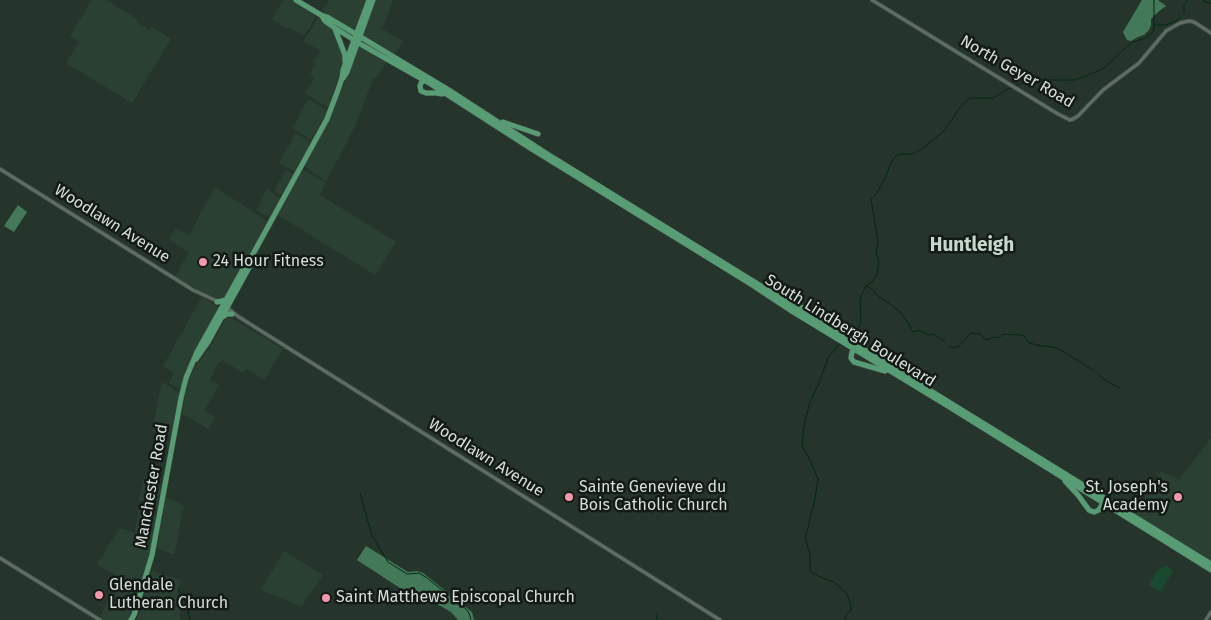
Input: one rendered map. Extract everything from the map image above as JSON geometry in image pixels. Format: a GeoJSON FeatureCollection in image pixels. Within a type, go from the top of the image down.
{"type":"FeatureCollection","features":[{"type":"Feature","properties":{"kind":"main road"},"geometry":{"type":"LineString","coordinates":[[296,0],[327,17],[357,38],[477,111]]}},
{"type":"Feature","properties":{"kind":"main road","name":"Manchester Road"},"geometry":{"type":"LineString","coordinates":[[342,78],[347,72],[371,0]]}},
{"type":"Feature","properties":{"kind":"main road"},"geometry":{"type":"LineString","coordinates":[[321,15],[325,21],[335,28],[357,38]]}},
{"type":"Feature","properties":{"kind":"main road"},"geometry":{"type":"LineString","coordinates":[[335,28],[345,63]]}},
{"type":"Feature","properties":{"kind":"main road","name":"Manchester Road"},"geometry":{"type":"LineString","coordinates":[[133,618],[154,549],[186,378],[194,361],[203,350],[247,262],[327,119],[342,78],[345,63],[357,38]]}},
{"type":"Feature","properties":{"kind":"main road"},"geometry":{"type":"LineString","coordinates":[[427,81],[424,93],[449,96]]}},
{"type":"Feature","properties":{"kind":"main road"},"geometry":{"type":"LineString","coordinates":[[427,81],[449,96],[477,111]]}},
{"type":"Feature","properties":{"kind":"main road","name":"South Lindbergh Boulevard"},"geometry":{"type":"LineString","coordinates":[[477,111],[490,117],[829,328],[855,350],[1059,475],[1211,564]]}},
{"type":"Feature","properties":{"kind":"main road","name":"South Lindbergh Boulevard"},"geometry":{"type":"LineString","coordinates":[[477,111],[530,148],[822,330],[837,336]]}},
{"type":"Feature","properties":{"kind":"main road"},"geometry":{"type":"LineString","coordinates":[[490,117],[538,134]]}},
{"type":"Feature","properties":{"kind":"main road"},"geometry":{"type":"LineString","coordinates":[[229,299],[232,312],[220,316],[217,303],[229,299]]}},
{"type":"Feature","properties":{"kind":"main road"},"geometry":{"type":"LineString","coordinates":[[788,303],[830,317],[833,320],[832,326],[822,330]]}},
{"type":"Feature","properties":{"kind":"main road","name":"South Lindbergh Boulevard"},"geometry":{"type":"LineString","coordinates":[[847,343],[862,349],[1211,570]]}},
{"type":"Feature","properties":{"kind":"main road"},"geometry":{"type":"LineString","coordinates":[[862,349],[852,352],[851,358],[854,362],[895,374]]}},
{"type":"Feature","properties":{"kind":"main road"},"geometry":{"type":"LineString","coordinates":[[1059,475],[1089,510],[1096,511],[1104,501]]}},
{"type":"Feature","properties":{"kind":"street","name":"North Geyer Road"},"geometry":{"type":"LineString","coordinates":[[872,0],[1058,114],[1071,120],[1078,116],[1103,90],[1139,64],[1166,31],[1189,20],[1211,33]]}},
{"type":"Feature","properties":{"kind":"street","name":"Woodlawn Avenue"},"geometry":{"type":"LineString","coordinates":[[0,169],[193,290],[232,312],[720,620]]}},
{"type":"Feature","properties":{"kind":"street"},"geometry":{"type":"LineString","coordinates":[[0,558],[100,620]]}},
{"type":"Feature","properties":{"kind":"street"},"geometry":{"type":"LineString","coordinates":[[1206,620],[1211,612]]}},
{"type":"Feature","properties":{"kind":"shaded area"},"geometry":{"type":"Polygon","coordinates":[[[92,0],[106,0],[137,19],[136,22],[150,30],[152,27],[171,39],[132,103],[66,63],[79,42],[70,36],[92,0]]]}},
{"type":"Feature","properties":{"kind":"shaded area"},"geometry":{"type":"Polygon","coordinates":[[[284,0],[291,0],[315,15],[304,36],[289,27],[287,29],[272,19],[284,0]]]}},
{"type":"Feature","properties":{"kind":"shaded area"},"geometry":{"type":"Polygon","coordinates":[[[329,0],[367,0],[355,30],[324,13],[323,10],[329,0]]]}},
{"type":"Feature","properties":{"kind":"shaded area"},"geometry":{"type":"Polygon","coordinates":[[[375,0],[393,0],[382,29],[403,41],[394,55],[363,36],[375,0]]]}},
{"type":"Feature","properties":{"kind":"shaded area"},"geometry":{"type":"Polygon","coordinates":[[[318,18],[333,28],[343,54],[344,65],[327,107],[305,93],[314,78],[310,75],[316,64],[313,62],[320,51],[304,41],[318,18]]]}},
{"type":"Feature","properties":{"kind":"shaded area"},"geometry":{"type":"Polygon","coordinates":[[[359,46],[387,62],[375,79],[373,79],[358,119],[325,181],[304,166],[330,118],[359,46]]]}},
{"type":"Feature","properties":{"kind":"shaded area"},"geometry":{"type":"Polygon","coordinates":[[[308,99],[327,112],[311,140],[292,128],[308,99]]]}},
{"type":"Feature","properties":{"kind":"shaded area"},"geometry":{"type":"Polygon","coordinates":[[[296,133],[309,141],[310,144],[294,171],[279,163],[296,133]]]}},
{"type":"Feature","properties":{"kind":"shaded area"},"geometry":{"type":"Polygon","coordinates":[[[286,170],[293,175],[282,194],[280,194],[274,191],[286,170]]]}},
{"type":"Feature","properties":{"kind":"shaded area"},"geometry":{"type":"Polygon","coordinates":[[[303,170],[326,183],[320,195],[396,242],[375,275],[278,215],[288,199],[300,171],[303,170]]]}},
{"type":"Feature","properties":{"kind":"shaded area"},"geometry":{"type":"Polygon","coordinates":[[[215,187],[267,221],[227,296],[222,300],[215,299],[175,277],[189,252],[169,240],[176,228],[189,235],[215,187]]]}},
{"type":"Feature","properties":{"kind":"shaded area"},"geometry":{"type":"Polygon","coordinates":[[[267,189],[280,199],[268,217],[256,210],[267,189]]]}},
{"type":"Feature","properties":{"kind":"shaded area"},"geometry":{"type":"Polygon","coordinates":[[[202,297],[216,306],[218,310],[179,388],[169,383],[174,373],[163,366],[202,297]]]}},
{"type":"Feature","properties":{"kind":"shaded area"},"geometry":{"type":"Polygon","coordinates":[[[226,318],[231,318],[283,349],[264,380],[246,369],[243,373],[222,360],[218,363],[210,380],[219,385],[204,411],[215,417],[208,429],[182,413],[188,381],[226,318]]]}},
{"type":"Feature","properties":{"kind":"shaded area"},"geometry":{"type":"Polygon","coordinates":[[[162,382],[179,393],[171,434],[152,431],[162,382]]]}},
{"type":"Feature","properties":{"kind":"shaded area","name":"St. Joseph's Academy"},"geometry":{"type":"Polygon","coordinates":[[[1211,438],[1211,562],[1135,514],[1161,471],[1179,480],[1211,438]]]}},
{"type":"Feature","properties":{"kind":"shaded area"},"geometry":{"type":"Polygon","coordinates":[[[144,476],[161,488],[157,509],[139,501],[144,476]]]}},
{"type":"Feature","properties":{"kind":"shaded area"},"geometry":{"type":"Polygon","coordinates":[[[166,497],[184,506],[174,555],[157,547],[166,497]]]}},
{"type":"Feature","properties":{"kind":"shaded area"},"geometry":{"type":"Polygon","coordinates":[[[142,505],[157,516],[149,558],[139,592],[129,620],[104,620],[100,618],[108,599],[111,599],[119,578],[97,564],[120,528],[134,533],[140,506],[142,505]]]}},
{"type":"Feature","properties":{"kind":"shaded area"},"geometry":{"type":"Polygon","coordinates":[[[284,551],[323,575],[301,607],[261,590],[284,551]]]}},
{"type":"Feature","properties":{"kind":"shaded area"},"geometry":{"type":"Polygon","coordinates":[[[152,571],[181,580],[177,592],[180,601],[180,620],[137,620],[152,571]]]}},
{"type":"Feature","properties":{"kind":"green space"},"geometry":{"type":"Polygon","coordinates":[[[1142,0],[1158,0],[1166,6],[1151,19],[1149,30],[1144,35],[1131,41],[1127,40],[1123,32],[1142,0]]]}},
{"type":"Feature","properties":{"kind":"green space"},"geometry":{"type":"Polygon","coordinates":[[[18,205],[27,212],[14,232],[4,226],[18,205]]]}},
{"type":"Feature","properties":{"kind":"green space"},"geometry":{"type":"Polygon","coordinates":[[[366,546],[408,572],[417,571],[423,573],[472,612],[474,620],[458,620],[451,612],[437,604],[423,603],[357,560],[366,546]]]}},
{"type":"Feature","properties":{"kind":"green space"},"geometry":{"type":"Polygon","coordinates":[[[1166,566],[1173,571],[1160,592],[1149,585],[1157,571],[1166,566]]]}},
{"type":"Feature","properties":{"kind":"waterway"},"geometry":{"type":"LineString","coordinates":[[845,336],[850,331],[859,328],[862,293],[877,274],[879,261],[876,253],[878,242],[871,199],[877,193],[895,157],[899,154],[912,154],[922,149],[945,130],[958,110],[970,98],[993,98],[1022,83],[1039,80],[1075,80],[1103,69],[1131,43],[1146,38],[1152,33],[1154,28],[1154,0]]}},
{"type":"Feature","properties":{"kind":"waterway"},"geometry":{"type":"LineString","coordinates":[[1184,13],[1184,4],[1188,0]]}},
{"type":"Feature","properties":{"kind":"waterway"},"geometry":{"type":"LineString","coordinates":[[1203,0],[1211,3]]}},
{"type":"Feature","properties":{"kind":"waterway"},"geometry":{"type":"LineString","coordinates":[[1154,25],[1166,25],[1181,17]]}},
{"type":"Feature","properties":{"kind":"waterway"},"geometry":{"type":"LineString","coordinates":[[866,286],[899,311],[912,331],[918,330],[928,335],[933,334],[945,342]]}},
{"type":"Feature","properties":{"kind":"waterway"},"geometry":{"type":"LineString","coordinates":[[949,346],[953,348],[959,346],[971,333],[980,334],[986,340],[994,337],[999,338],[1003,334],[1020,335],[1024,336],[1029,343],[1059,349],[1093,370]]}},
{"type":"Feature","properties":{"kind":"waterway"},"geometry":{"type":"LineString","coordinates":[[840,343],[828,358],[810,402],[804,425],[802,446],[818,479],[814,504],[805,536],[810,555],[810,571],[834,582],[847,594],[851,611],[846,614],[845,620]]}},
{"type":"Feature","properties":{"kind":"waterway"},"geometry":{"type":"LineString","coordinates":[[1097,373],[1120,388]]}},
{"type":"Feature","properties":{"kind":"waterway"},"geometry":{"type":"LineString","coordinates":[[360,493],[372,536],[388,562],[407,574],[419,573],[427,578],[466,609],[471,620]]}},
{"type":"Feature","properties":{"kind":"waterway"},"geometry":{"type":"LineString","coordinates":[[179,589],[185,601],[190,620]]}},
{"type":"Feature","properties":{"kind":"waterway"},"geometry":{"type":"LineString","coordinates":[[656,614],[657,620]]}},
{"type":"Feature","properties":{"kind":"place","name":"24 Hour Fitness"},"geometry":{"type":"Point","coordinates":[203,262]}},
{"type":"Feature","properties":{"kind":"place","name":"Sainte Genevieve du Bois Catholic Church"},"geometry":{"type":"Point","coordinates":[569,497]}},
{"type":"Feature","properties":{"kind":"place","name":"St. Joseph's Academy"},"geometry":{"type":"Point","coordinates":[1178,497]}},
{"type":"Feature","properties":{"kind":"place","name":"Glendale Lutheran Church"},"geometry":{"type":"Point","coordinates":[99,595]}},
{"type":"Feature","properties":{"kind":"place","name":"Saint Matthews Episcopal Church"},"geometry":{"type":"Point","coordinates":[326,598]}},
{"type":"Feature","properties":{"kind":"district","name":"Huntleigh"},"geometry":{"type":"Point","coordinates":[972,246]}}]}
